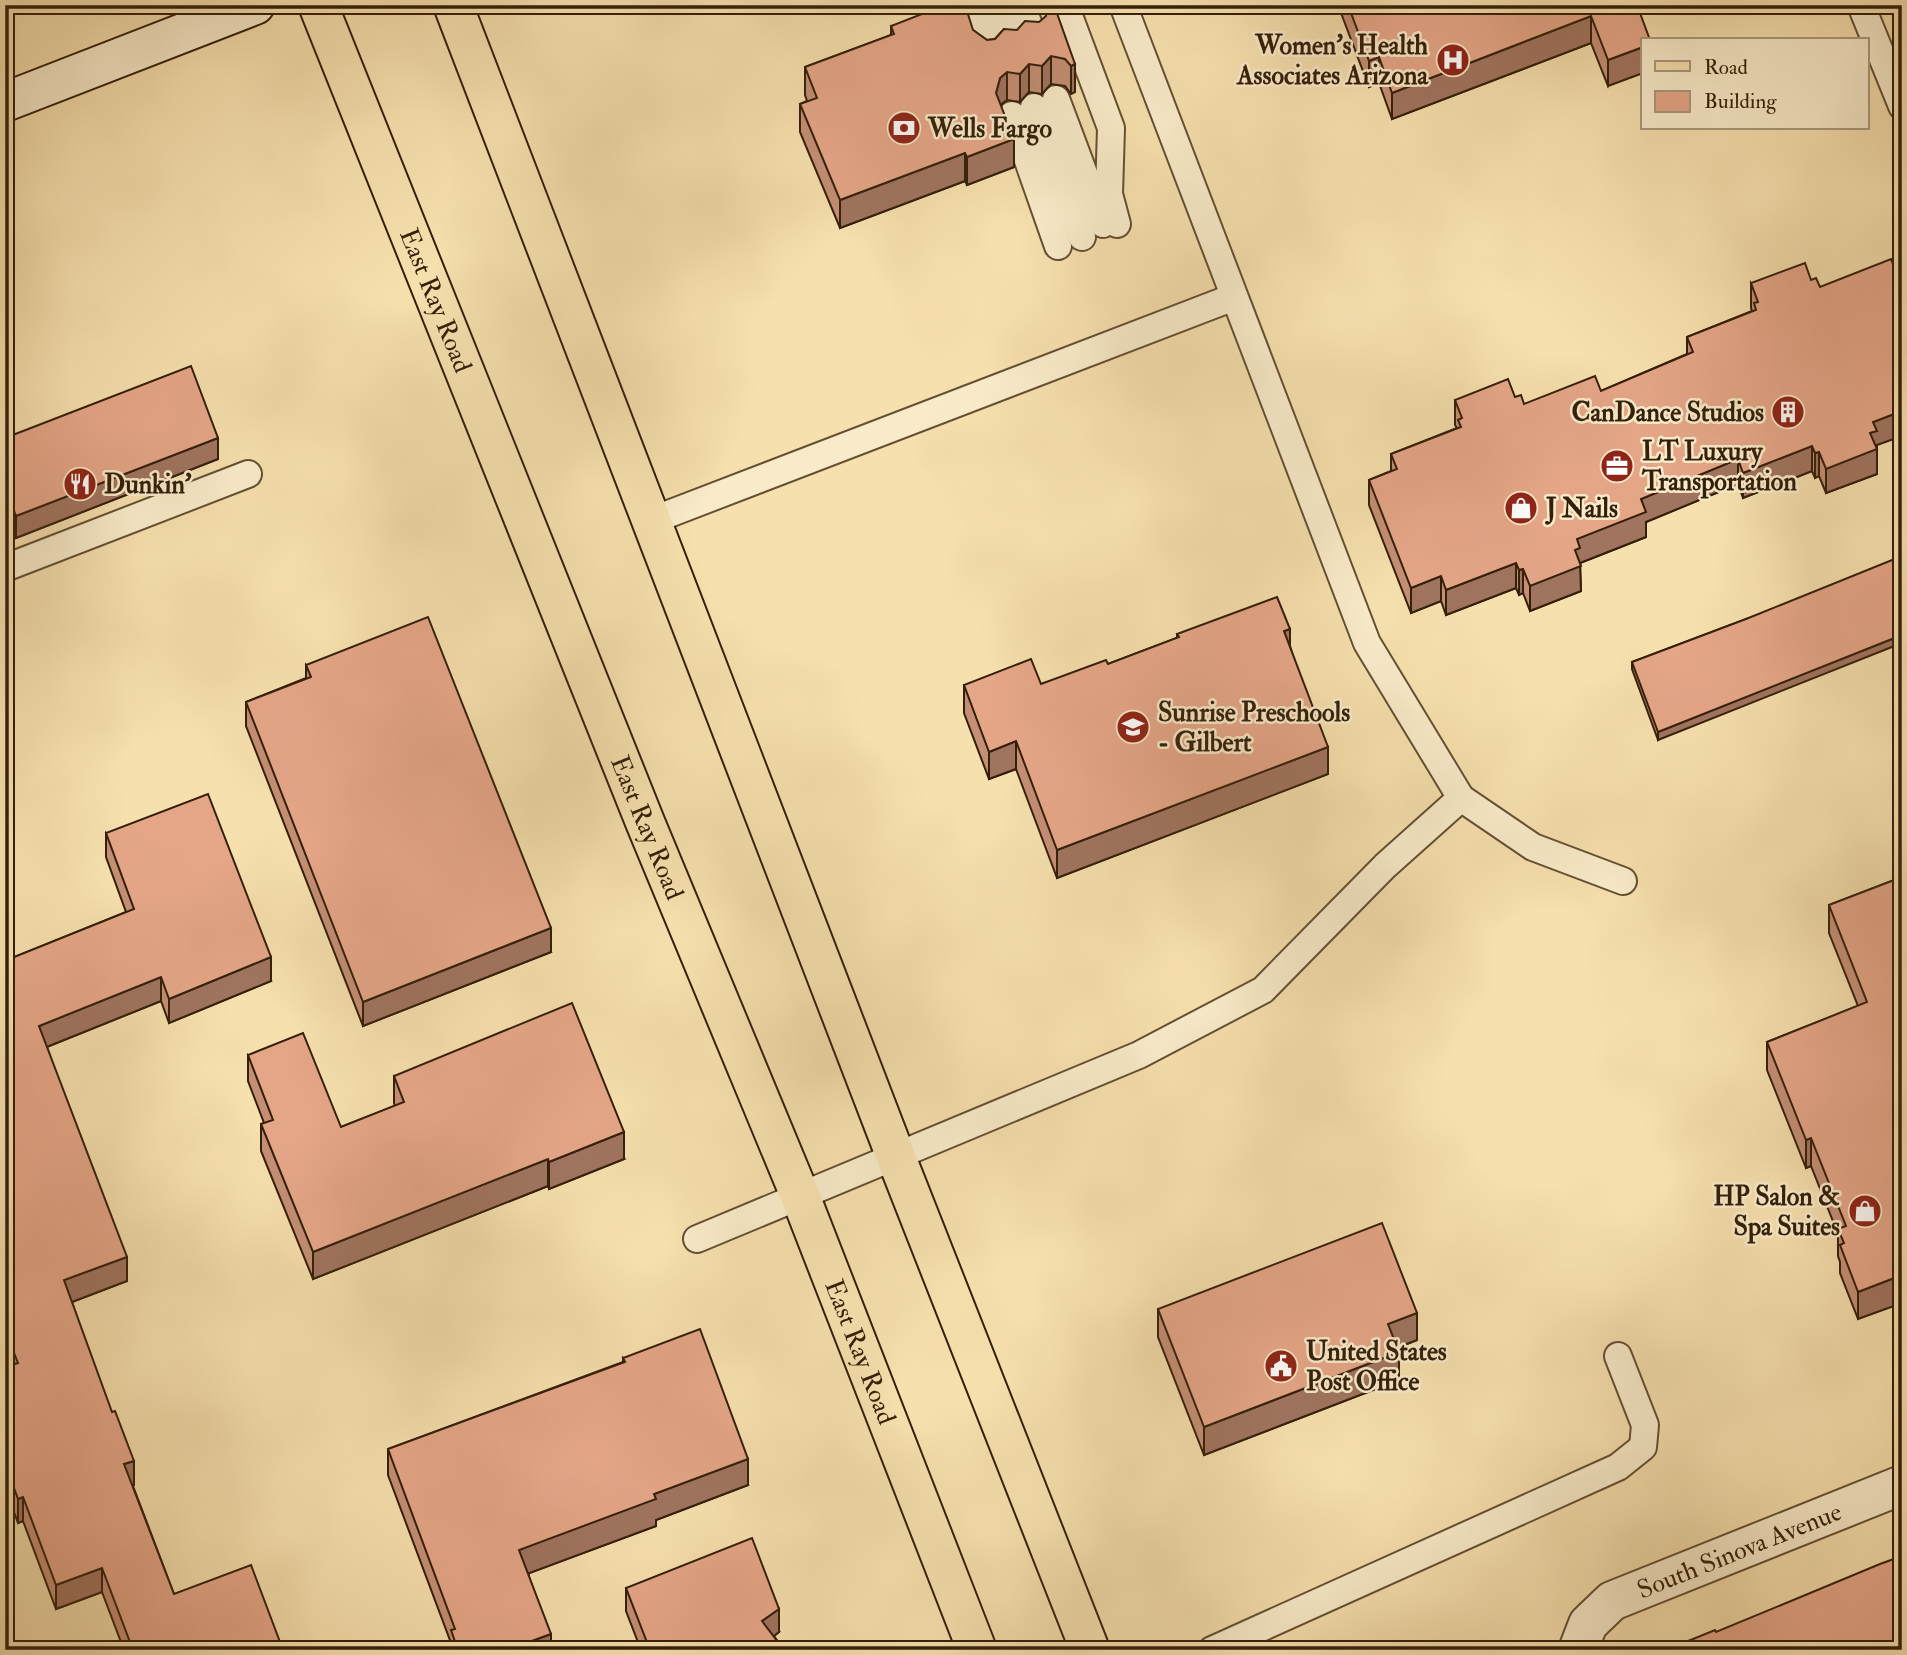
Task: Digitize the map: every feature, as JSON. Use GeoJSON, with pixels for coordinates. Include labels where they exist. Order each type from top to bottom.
{"type":"FeatureCollection","features":[{"type":"Feature","properties":{"kind":"main road","name":"East Ray Road"},"geometry":{"type":"LineString","coordinates":[[318,5],[635,796],[801,1198],[977,1650]]}},
{"type":"Feature","properties":{"kind":"main road"},"geometry":{"type":"LineString","coordinates":[[453,5],[896,1157],[1090,1650]]}},
{"type":"Feature","properties":{"kind":"street"},"geometry":{"type":"LineString","coordinates":[[5,102],[255,5]]}},
{"type":"Feature","properties":{"kind":"street","name":"South Sinova Avenue"},"geometry":{"type":"LineString","coordinates":[[1581,1640],[1597,1613],[1624,1595],[1902,1485]]}},
{"type":"Feature","properties":{"kind":"lane"},"geometry":{"type":"LineString","coordinates":[[971,5],[1011,43]]}},
{"type":"Feature","properties":{"kind":"lane"},"geometry":{"type":"LineString","coordinates":[[997,5],[1011,43]]}},
{"type":"Feature","properties":{"kind":"lane"},"geometry":{"type":"LineString","coordinates":[[1011,43],[1021,5]]}},
{"type":"Feature","properties":{"kind":"lane"},"geometry":{"type":"LineString","coordinates":[[1065,5],[1111,128],[1109,194],[1091,234]]}},
{"type":"Feature","properties":{"kind":"lane"},"geometry":{"type":"LineString","coordinates":[[1123,5],[1367,643],[1461,799],[1533,847],[1623,881]]}},
{"type":"Feature","properties":{"kind":"lane"},"geometry":{"type":"LineString","coordinates":[[1861,5],[1902,106]]}},
{"type":"Feature","properties":{"kind":"lane"},"geometry":{"type":"LineString","coordinates":[[1091,234],[1034,107],[1091,234]]}},
{"type":"Feature","properties":{"kind":"lane"},"geometry":{"type":"LineString","coordinates":[[653,520],[1234,297]]}},
{"type":"Feature","properties":{"kind":"lane"},"geometry":{"type":"LineString","coordinates":[[5,568],[248,474]]}},
{"type":"Feature","properties":{"kind":"lane"},"geometry":{"type":"LineString","coordinates":[[697,1239],[801,1198],[1139,1055],[1263,990],[1385,866],[1461,799]]}},
{"type":"Feature","properties":{"kind":"lane"},"geometry":{"type":"LineString","coordinates":[[1212,1650],[1618,1467],[1643,1447],[1646,1425],[1618,1356]]}},
{"type":"Feature","properties":{"kind":"building","name":"Wells Fargo"},"geometry":{"type":"Polygon","coordinates":[[[951,5],[953,13],[966,8],[973,30],[987,40],[995,39],[1004,29],[1017,30],[1025,21],[1039,22],[1046,16],[1047,5],[1054,5],[1075,64],[1071,66],[1065,59],[1051,56],[1042,66],[1029,64],[1020,74],[1007,72],[1000,78],[996,93],[1014,139],[967,157],[965,153],[840,200],[800,104],[817,98],[805,67],[894,34],[891,26],[951,5]]]}},
{"type":"Feature","properties":{"kind":"building","name":"Women's Health Associates Arizona"},"geometry":{"type":"Polygon","coordinates":[[[1348,5],[1637,5],[1649,38],[1641,38],[1641,48],[1608,60],[1591,16],[1392,93],[1379,57],[1369,61],[1348,5]]]}},
{"type":"Feature","properties":{"kind":"building"},"geometry":{"type":"Polygon","coordinates":[[[1891,259],[1897,274],[1902,272],[1902,411],[1873,422],[1877,431],[1870,433],[1877,449],[1826,469],[1819,452],[1815,453],[1812,446],[1743,473],[1738,459],[1641,499],[1646,512],[1577,539],[1580,548],[1575,550],[1581,566],[1530,586],[1523,569],[1519,570],[1516,563],[1446,590],[1441,576],[1411,588],[1369,480],[1397,469],[1391,454],[1461,427],[1458,420],[1462,418],[1455,400],[1508,379],[1515,397],[1521,395],[1524,404],[1595,376],[1601,391],[1693,352],[1687,337],[1756,310],[1754,303],[1758,302],[1751,283],[1805,263],[1811,280],[1816,278],[1820,287],[1891,259]]]}},
{"type":"Feature","properties":{"kind":"building","name":"Dunkin'"},"geometry":{"type":"Polygon","coordinates":[[[191,366],[218,438],[16,516],[5,487],[5,438],[191,366]]]}},
{"type":"Feature","properties":{"kind":"building"},"geometry":{"type":"Polygon","coordinates":[[[1902,556],[1902,635],[1658,732],[1632,662],[1902,556]]]}},
{"type":"Feature","properties":{"kind":"building"},"geometry":{"type":"Polygon","coordinates":[[[1277,597],[1290,629],[1284,631],[1328,747],[1057,850],[1016,741],[989,752],[964,685],[1031,659],[1041,684],[1106,660],[1108,664],[1179,637],[1177,634],[1277,597]]]}},
{"type":"Feature","properties":{"kind":"building"},"geometry":{"type":"Polygon","coordinates":[[[428,617],[551,928],[363,1002],[246,702],[311,677],[306,665],[428,617]]]}},
{"type":"Feature","properties":{"kind":"building"},"geometry":{"type":"Polygon","coordinates":[[[208,794],[271,957],[169,999],[161,977],[39,1026],[127,1257],[64,1280],[112,1412],[115,1411],[134,1461],[124,1464],[174,1594],[251,1565],[283,1650],[133,1650],[102,1568],[56,1585],[23,1497],[18,1499],[5,1463],[5,1367],[18,1363],[5,1330],[5,943],[7,942],[12,958],[134,909],[106,833],[208,794]]]}},
{"type":"Feature","properties":{"kind":"building","name":"HP Salon & Spa Suites"},"geometry":{"type":"Polygon","coordinates":[[[1902,877],[1902,1275],[1858,1292],[1840,1245],[1844,1243],[1838,1229],[1846,1226],[1811,1138],[1806,1140],[1767,1042],[1867,1002],[1829,905],[1902,877]]]}},
{"type":"Feature","properties":{"kind":"building"},"geometry":{"type":"Polygon","coordinates":[[[572,1003],[624,1132],[549,1162],[548,1159],[313,1252],[261,1124],[273,1120],[248,1055],[303,1033],[341,1127],[404,1102],[394,1076],[572,1003]]]}},
{"type":"Feature","properties":{"kind":"building","name":"United States Post Office"},"geometry":{"type":"Polygon","coordinates":[[[1382,1223],[1417,1313],[1388,1324],[1399,1352],[1204,1427],[1158,1309],[1382,1223]]]}},
{"type":"Feature","properties":{"kind":"building"},"geometry":{"type":"Polygon","coordinates":[[[700,1329],[748,1459],[654,1494],[656,1499],[519,1550],[551,1634],[507,1650],[458,1650],[451,1630],[455,1629],[388,1449],[625,1362],[623,1358],[700,1329]]]}},
{"type":"Feature","properties":{"kind":"building"},"geometry":{"type":"Polygon","coordinates":[[[752,1538],[779,1609],[762,1621],[784,1650],[650,1650],[626,1588],[752,1538]]]}},
{"type":"Feature","properties":{"kind":"building"},"geometry":{"type":"Polygon","coordinates":[[[1902,1556],[1902,1650],[1666,1650],[1715,1630],[1716,1632],[1902,1556]]]}},
{"type":"Feature","properties":{"kind":"place","name":"Women's Health Associates Arizona"},"geometry":{"type":"Point","coordinates":[1453,60]}},
{"type":"Feature","properties":{"kind":"place","name":"Wells Fargo"},"geometry":{"type":"Point","coordinates":[904,128]}},
{"type":"Feature","properties":{"kind":"place","name":"CanDance Studios"},"geometry":{"type":"Point","coordinates":[1788,412]}},
{"type":"Feature","properties":{"kind":"place","name":"LT Luxury Transportation"},"geometry":{"type":"Point","coordinates":[1617,466]}},
{"type":"Feature","properties":{"kind":"place","name":"Dunkin'"},"geometry":{"type":"Point","coordinates":[80,484]}},
{"type":"Feature","properties":{"kind":"place","name":"J Nails"},"geometry":{"type":"Point","coordinates":[1521,508]}},
{"type":"Feature","properties":{"kind":"place","name":"Sunrise Preschools - Gilbert"},"geometry":{"type":"Point","coordinates":[1133,727]}},
{"type":"Feature","properties":{"kind":"place","name":"HP Salon & Spa Suites"},"geometry":{"type":"Point","coordinates":[1865,1211]}},
{"type":"Feature","properties":{"kind":"place","name":"United States Post Office"},"geometry":{"type":"Point","coordinates":[1281,1366]}}]}
